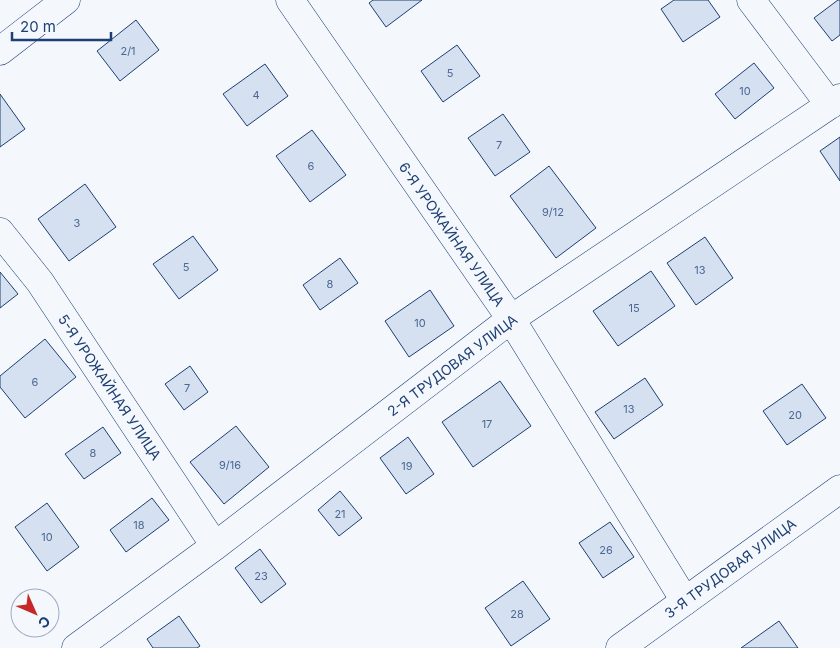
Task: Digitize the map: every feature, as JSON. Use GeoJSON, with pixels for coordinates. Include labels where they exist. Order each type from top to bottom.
{"type":"FeatureCollection","features":[{"type":"Feature","properties":{"kind":"street"},"geometry":{"type":"LineString","coordinates":[[0,52],[66,0]]}},
{"type":"Feature","properties":{"kind":"street","name":"6-Я УРОЖАЙНАЯ УЛИЦА"},"geometry":{"type":"LineString","coordinates":[[290,0],[511,319],[685,601]]}},
{"type":"Feature","properties":{"kind":"street"},"geometry":{"type":"LineString","coordinates":[[751,0],[835,101]]}},
{"type":"Feature","properties":{"kind":"street","name":"2-Я ТРУДОВАЯ УЛИЦА"},"geometry":{"type":"LineString","coordinates":[[76,648],[215,546],[511,319],[835,101]]}},
{"type":"Feature","properties":{"kind":"street","name":"5-Я УРОЖАЙНАЯ УЛИЦА"},"geometry":{"type":"LineString","coordinates":[[0,232],[40,282],[215,546]]}},
{"type":"Feature","properties":{"kind":"street","name":"3-Я ТРУДОВАЯ УЛИЦА"},"geometry":{"type":"LineString","coordinates":[[620,648],[840,489]]}},
{"type":"Feature","properties":{"kind":"building"},"geometry":{"type":"Polygon","coordinates":[[[373,0],[422,0],[386,27],[369,3],[373,0]]]}},
{"type":"Feature","properties":{"kind":"building"},"geometry":{"type":"Polygon","coordinates":[[[674,0],[708,0],[720,17],[683,42],[661,9],[674,0]]]}},
{"type":"Feature","properties":{"kind":"building"},"geometry":{"type":"Polygon","coordinates":[[[840,0],[840,35],[832,41],[814,18],[840,0]]]}},
{"type":"Feature","properties":{"kind":"building"},"geometry":{"type":"Polygon","coordinates":[[[136,20],[159,50],[120,81],[97,51],[136,20]]]}},
{"type":"Feature","properties":{"kind":"building"},"geometry":{"type":"Polygon","coordinates":[[[457,45],[480,76],[443,102],[421,71],[457,45]]]}},
{"type":"Feature","properties":{"kind":"building"},"geometry":{"type":"Polygon","coordinates":[[[754,63],[774,88],[735,119],[715,94],[754,63]]]}},
{"type":"Feature","properties":{"kind":"building"},"geometry":{"type":"Polygon","coordinates":[[[265,64],[288,96],[247,126],[223,94],[265,64]]]}},
{"type":"Feature","properties":{"kind":"building"},"geometry":{"type":"Polygon","coordinates":[[[0,94],[25,129],[0,147],[0,94]]]}},
{"type":"Feature","properties":{"kind":"building"},"geometry":{"type":"Polygon","coordinates":[[[503,114],[530,152],[495,176],[468,138],[503,114]]]}},
{"type":"Feature","properties":{"kind":"building"},"geometry":{"type":"Polygon","coordinates":[[[312,130],[346,175],[310,202],[276,156],[312,130]]]}},
{"type":"Feature","properties":{"kind":"building"},"geometry":{"type":"Polygon","coordinates":[[[840,137],[840,181],[820,151],[840,137]]]}},
{"type":"Feature","properties":{"kind":"building"},"geometry":{"type":"Polygon","coordinates":[[[549,166],[596,228],[556,258],[510,196],[549,166]]]}},
{"type":"Feature","properties":{"kind":"building"},"geometry":{"type":"Polygon","coordinates":[[[85,184],[116,227],[69,261],[38,219],[85,184]]]}},
{"type":"Feature","properties":{"kind":"building"},"geometry":{"type":"Polygon","coordinates":[[[193,236],[218,270],[179,299],[153,264],[193,236]]]}},
{"type":"Feature","properties":{"kind":"building"},"geometry":{"type":"Polygon","coordinates":[[[705,237],[733,278],[696,305],[667,263],[705,237]]]}},
{"type":"Feature","properties":{"kind":"building"},"geometry":{"type":"Polygon","coordinates":[[[340,258],[358,283],[320,310],[303,285],[340,258]]]}},
{"type":"Feature","properties":{"kind":"building"},"geometry":{"type":"Polygon","coordinates":[[[651,271],[675,306],[618,346],[593,311],[651,271]]]}},
{"type":"Feature","properties":{"kind":"building"},"geometry":{"type":"Polygon","coordinates":[[[0,272],[18,294],[0,308],[0,272]]]}},
{"type":"Feature","properties":{"kind":"building"},"geometry":{"type":"Polygon","coordinates":[[[430,290],[454,326],[409,357],[385,321],[430,290]]]}},
{"type":"Feature","properties":{"kind":"building"},"geometry":{"type":"Polygon","coordinates":[[[45,339],[76,377],[25,418],[0,387],[0,376],[45,339]]]}},
{"type":"Feature","properties":{"kind":"building"},"geometry":{"type":"Polygon","coordinates":[[[190,366],[208,392],[184,410],[165,384],[190,366]]]}},
{"type":"Feature","properties":{"kind":"building"},"geometry":{"type":"Polygon","coordinates":[[[645,378],[663,405],[614,439],[595,412],[645,378]]]}},
{"type":"Feature","properties":{"kind":"building"},"geometry":{"type":"Polygon","coordinates":[[[500,381],[531,426],[473,467],[442,422],[500,381]]]}},
{"type":"Feature","properties":{"kind":"building"},"geometry":{"type":"Polygon","coordinates":[[[802,384],[826,418],[787,445],[763,411],[802,384]]]}},
{"type":"Feature","properties":{"kind":"building"},"geometry":{"type":"Polygon","coordinates":[[[236,426],[269,467],[224,504],[190,462],[236,426]]]}},
{"type":"Feature","properties":{"kind":"building"},"geometry":{"type":"Polygon","coordinates":[[[103,427],[121,453],[84,479],[65,454],[103,427]]]}},
{"type":"Feature","properties":{"kind":"building"},"geometry":{"type":"Polygon","coordinates":[[[408,437],[434,474],[406,494],[380,458],[408,437]]]}},
{"type":"Feature","properties":{"kind":"building"},"geometry":{"type":"Polygon","coordinates":[[[340,491],[362,518],[339,536],[318,510],[340,491]]]}},
{"type":"Feature","properties":{"kind":"building"},"geometry":{"type":"Polygon","coordinates":[[[152,498],[169,520],[126,552],[110,530],[152,498]]]}},
{"type":"Feature","properties":{"kind":"building"},"geometry":{"type":"Polygon","coordinates":[[[47,503],[79,547],[47,571],[15,527],[47,503]]]}},
{"type":"Feature","properties":{"kind":"building"},"geometry":{"type":"Polygon","coordinates":[[[610,522],[634,557],[603,578],[579,543],[610,522]]]}},
{"type":"Feature","properties":{"kind":"building"},"geometry":{"type":"Polygon","coordinates":[[[260,549],[286,584],[261,603],[235,568],[260,549]]]}},
{"type":"Feature","properties":{"kind":"building"},"geometry":{"type":"Polygon","coordinates":[[[523,581],[550,619],[511,646],[485,608],[523,581]]]}},
{"type":"Feature","properties":{"kind":"building"},"geometry":{"type":"Polygon","coordinates":[[[179,616],[200,646],[197,648],[153,648],[147,639],[179,616]]]}},
{"type":"Feature","properties":{"kind":"building"},"geometry":{"type":"Polygon","coordinates":[[[779,621],[798,648],[741,648],[779,621]]]}}]}
